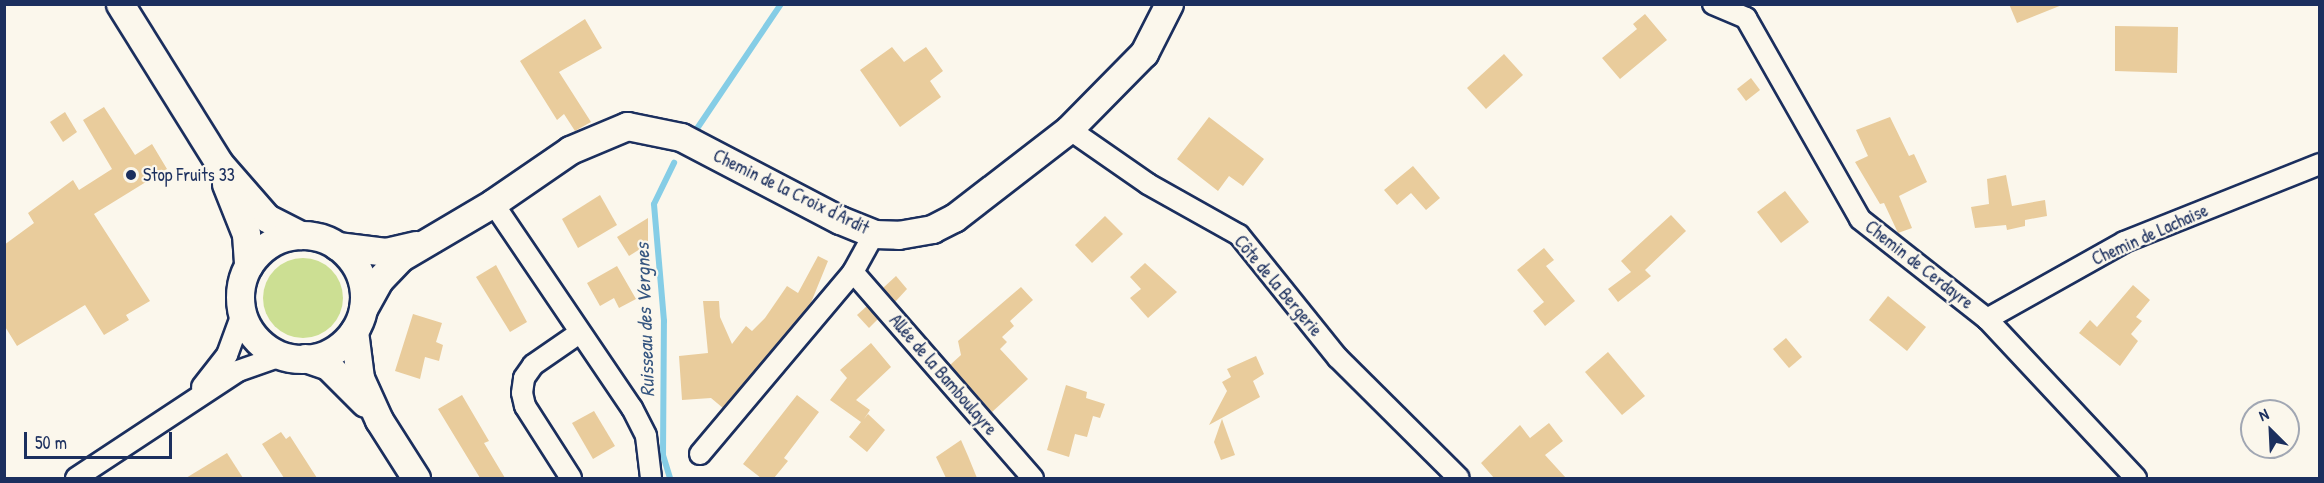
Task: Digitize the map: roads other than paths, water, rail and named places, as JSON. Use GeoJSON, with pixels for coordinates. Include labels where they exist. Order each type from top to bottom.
{"type":"FeatureCollection","features":[{"type":"Feature","properties":{"kind":"street"},"geometry":{"type":"LineString","coordinates":[[120,4],[219,163],[267,218],[301,235]]}},
{"type":"Feature","properties":{"kind":"street","name":"Chemin de la Croix d'Ardit"},"geometry":{"type":"LineString","coordinates":[[358,320],[379,280],[400,258],[494,203],[570,150],[627,126],[681,137],[840,220],[874,234],[898,235],[932,229],[954,218],[1069,129],[1144,53],[1169,4]]}},
{"type":"Feature","properties":{"kind":"street","name":"Chemin de Cerdayre"},"geometry":{"type":"LineString","coordinates":[[1713,4],[1746,18],[1860,219],[1987,319],[2136,478]]}},
{"type":"Feature","properties":{"kind":"street","name":"Côte de la Bergerie"},"geometry":{"type":"LineString","coordinates":[[1069,129],[1148,184],[1239,235],[1338,358],[1459,478]]}},
{"type":"Feature","properties":{"kind":"street"},"geometry":{"type":"LineString","coordinates":[[219,163],[246,234],[248,266],[239,291],[242,314],[247,329],[264,347],[328,366],[344,379],[379,420],[416,478]]}},
{"type":"Feature","properties":{"kind":"street","name":"Chemin de Lachaise"},"geometry":{"type":"LineString","coordinates":[[1987,319],[2124,242],[2319,164]]}},
{"type":"Feature","properties":{"kind":"street"},"geometry":{"type":"LineString","coordinates":[[494,203],[578,334],[632,408],[646,436],[651,478]]}},
{"type":"Feature","properties":{"kind":"street"},"geometry":{"type":"LineString","coordinates":[[700,454],[853,272],[874,234]]}},
{"type":"Feature","properties":{"kind":"street"},"geometry":{"type":"LineString","coordinates":[[248,266],[271,242],[301,235],[314,235],[338,246],[357,266],[364,293],[358,320],[360,378],[379,420]]}},
{"type":"Feature","properties":{"kind":"street","name":"Chemin de la Croix d'Ardit"},"geometry":{"type":"LineString","coordinates":[[338,246],[386,252],[426,242]]}},
{"type":"Feature","properties":{"kind":"street","name":"Allée de la Bamboulayre"},"geometry":{"type":"LineString","coordinates":[[853,272],[1033,478]]}},
{"type":"Feature","properties":{"kind":"street"},"geometry":{"type":"LineString","coordinates":[[177,409],[211,378],[227,355],[242,314]]}},
{"type":"Feature","properties":{"kind":"street"},"geometry":{"type":"LineString","coordinates":[[76,478],[177,409],[238,371],[293,357],[334,350],[358,320]]}},
{"type":"Feature","properties":{"kind":"street"},"geometry":{"type":"LineString","coordinates":[[571,478],[525,406],[522,393],[524,378],[533,365],[578,334]]}},
{"type":"Feature","properties":{"kind":"waterway","name":"Ruisseau des Vergnes"},"geometry":{"type":"LineString","coordinates":[[692,136],[781,4]]}},
{"type":"Feature","properties":{"kind":"waterway","name":"Ruisseau des Vergnes"},"geometry":{"type":"LineString","coordinates":[[670,478],[663,455],[664,321],[654,204],[674,163]]}},
{"type":"Feature","properties":{"kind":"place","name":"Stop Fruits 33"},"geometry":{"type":"Point","coordinates":[131,175]}}]}
